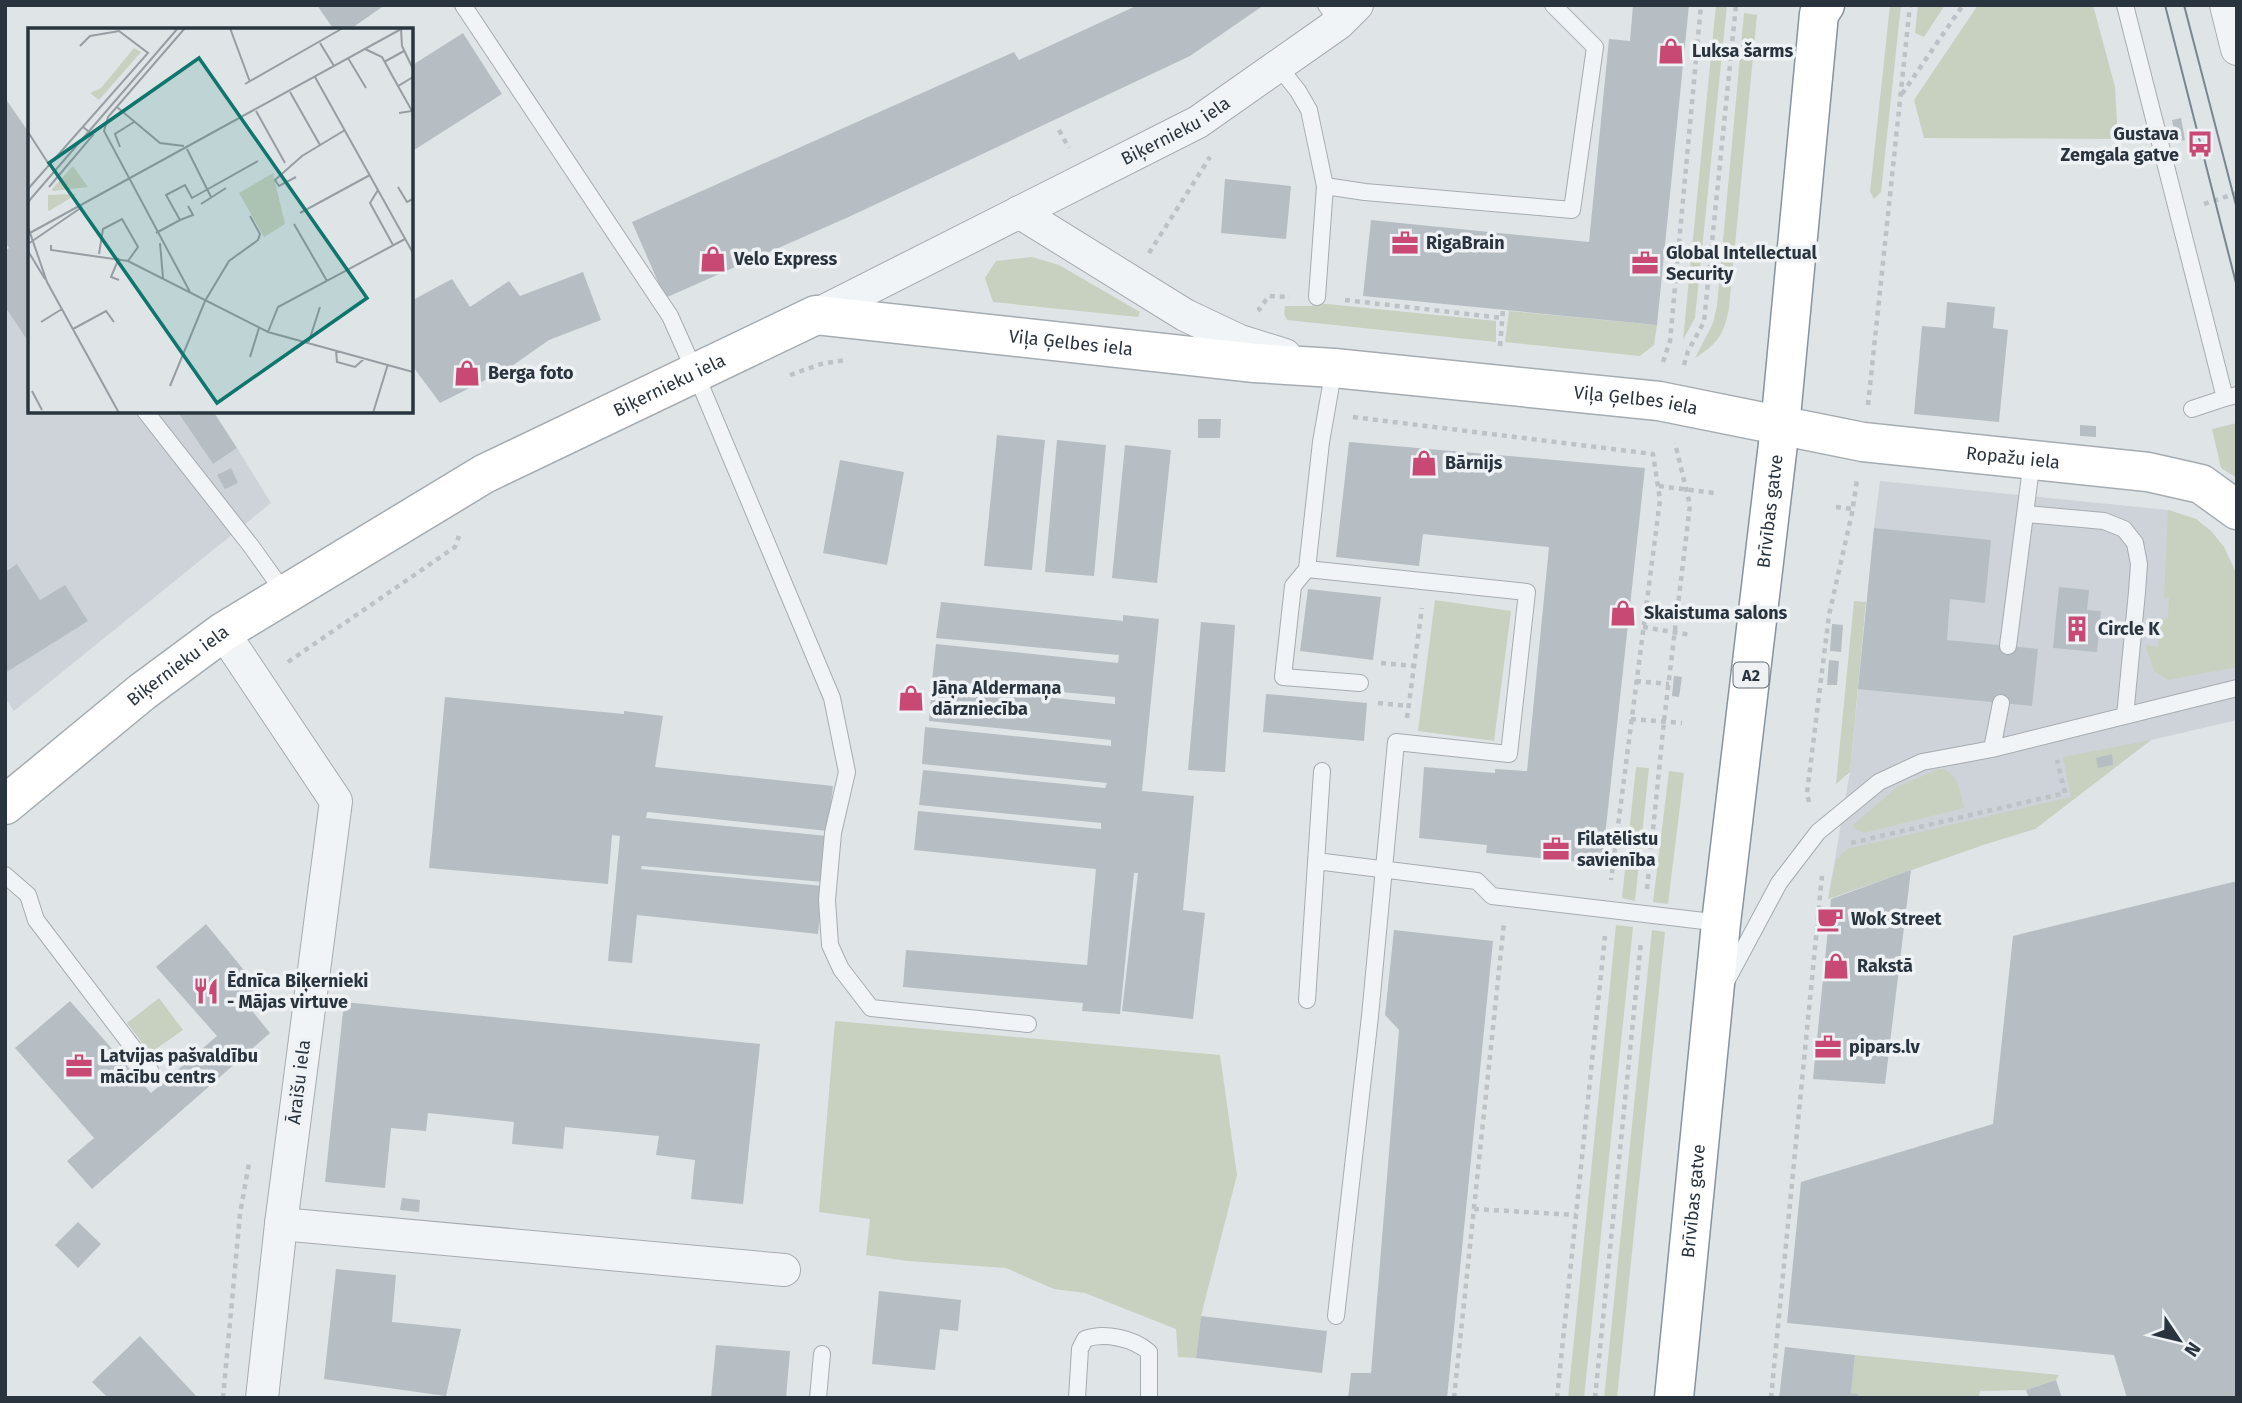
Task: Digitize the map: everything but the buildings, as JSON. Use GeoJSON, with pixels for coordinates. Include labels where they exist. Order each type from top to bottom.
{"type":"FeatureCollection","features":[{"type":"Feature","properties":{"kind":"main road","name":"Brīvības gatve"},"geometry":{"type":"LineString","coordinates":[[1674,1398],[1721,923],[1780,427],[1819,8]]}},
{"type":"Feature","properties":{"kind":"main road","name":"Biķernieku iela"},"geometry":{"type":"LineString","coordinates":[[5,805],[142,692],[223,632],[484,474],[816,315]]}},
{"type":"Feature","properties":{"kind":"main road","name":"Viļa Ģelbes iela"},"geometry":{"type":"LineString","coordinates":[[816,315],[1255,363],[1329,367],[1659,401],[1780,427]]}},
{"type":"Feature","properties":{"kind":"main road","name":"Ropažu iela"},"geometry":{"type":"LineString","coordinates":[[1780,427],[1863,442],[2148,472],[2201,484],[2237,510]]}},
{"type":"Feature","properties":{"kind":"street"},"geometry":{"type":"LineString","coordinates":[[2226,5],[2237,49]]}},
{"type":"Feature","properties":{"kind":"street","name":"Biķernieku iela"},"geometry":{"type":"LineString","coordinates":[[816,315],[1198,122],[1279,66],[1341,11]]}},
{"type":"Feature","properties":{"kind":"street","name":"Viļa Ģelbes iela"},"geometry":{"type":"LineString","coordinates":[[1019,212],[1185,315],[1240,341],[1329,367]]}},
{"type":"Feature","properties":{"kind":"street","name":"Āraišu iela"},"geometry":{"type":"LineString","coordinates":[[223,632],[336,801],[281,1224],[262,1398]]}},
{"type":"Feature","properties":{"kind":"street"},"geometry":{"type":"LineString","coordinates":[[281,1224],[784,1270]]}},
{"type":"Feature","properties":{"kind":"lane"},"geometry":{"type":"LineString","coordinates":[[463,5],[670,316],[832,698],[847,772],[832,833],[827,900],[830,945],[841,969],[871,1009],[1028,1024]]}},
{"type":"Feature","properties":{"kind":"lane"},"geometry":{"type":"LineString","coordinates":[[1325,186],[1365,192],[1572,210],[1595,47],[1553,5]]}},
{"type":"Feature","properties":{"kind":"lane"},"geometry":{"type":"LineString","coordinates":[[2125,5],[2231,396],[2192,409]]}},
{"type":"Feature","properties":{"kind":"lane"},"geometry":{"type":"LineString","coordinates":[[1279,66],[1298,90],[1309,110],[1325,186],[1317,298]]}},
{"type":"Feature","properties":{"kind":"lane"},"geometry":{"type":"LineString","coordinates":[[1329,367],[1307,569],[1293,586],[1283,677],[1360,683]]}},
{"type":"Feature","properties":{"kind":"lane"},"geometry":{"type":"LineString","coordinates":[[147,413],[286,594]]}},
{"type":"Feature","properties":{"kind":"lane"},"geometry":{"type":"LineString","coordinates":[[2008,646],[2032,460]]}},
{"type":"Feature","properties":{"kind":"lane"},"geometry":{"type":"LineString","coordinates":[[2026,513],[2104,521],[2124,530],[2135,543],[2139,564],[2125,716]]}},
{"type":"Feature","properties":{"kind":"lane"},"geometry":{"type":"LineString","coordinates":[[1307,569],[1527,592],[1508,754],[1396,742],[1336,1316]]}},
{"type":"Feature","properties":{"kind":"lane","name":"Brīvības gatve"},"geometry":{"type":"LineString","coordinates":[[1713,1006],[1779,883],[1818,832],[1879,782],[1922,762],[1992,749],[2237,688]]}},
{"type":"Feature","properties":{"kind":"lane"},"geometry":{"type":"LineString","coordinates":[[1992,749],[2001,703]]}},
{"type":"Feature","properties":{"kind":"lane"},"geometry":{"type":"LineString","coordinates":[[1307,1000],[1322,771]]}},
{"type":"Feature","properties":{"kind":"lane"},"geometry":{"type":"LineString","coordinates":[[1316,861],[1477,881],[1492,896],[1721,923]]}},
{"type":"Feature","properties":{"kind":"lane"},"geometry":{"type":"LineString","coordinates":[[5,875],[27,895],[36,919],[150,1070]]}},
{"type":"Feature","properties":{"kind":"lane"},"geometry":{"type":"LineString","coordinates":[[1077,1398],[1080,1349],[1085,1339],[1094,1336],[1139,1343],[1149,1352],[1149,1398]]}},
{"type":"Feature","properties":{"kind":"lane"},"geometry":{"type":"LineString","coordinates":[[818,1398],[822,1354]]}},
{"type":"Feature","properties":{"kind":"path"},"geometry":{"type":"LineString","coordinates":[[1657,359],[1664,357],[1670,341],[1701,5]]}},
{"type":"Feature","properties":{"kind":"path"},"geometry":{"type":"LineString","coordinates":[[1685,359],[1704,322],[1736,5]]}},
{"type":"Feature","properties":{"kind":"path"},"geometry":{"type":"LineString","coordinates":[[1867,414],[1910,5]]}},
{"type":"Feature","properties":{"kind":"path"},"geometry":{"type":"LineString","coordinates":[[1900,96],[1963,5]]}},
{"type":"Feature","properties":{"kind":"path"},"geometry":{"type":"LineString","coordinates":[[1147,256],[1217,147]]}},
{"type":"Feature","properties":{"kind":"path"},"geometry":{"type":"LineString","coordinates":[[1268,317],[1259,309],[1269,296],[1317,298],[1503,318]]}},
{"type":"Feature","properties":{"kind":"path"},"geometry":{"type":"LineString","coordinates":[[1500,347],[1503,310]]}},
{"type":"Feature","properties":{"kind":"path"},"geometry":{"type":"LineString","coordinates":[[785,376],[821,364],[848,360]]}},
{"type":"Feature","properties":{"kind":"path"},"geometry":{"type":"LineString","coordinates":[[1326,413],[1653,454],[1660,500],[1611,880]]}},
{"type":"Feature","properties":{"kind":"path"},"geometry":{"type":"LineString","coordinates":[[1772,1398],[1824,859],[1807,793],[1829,615],[1853,509],[1858,472]]}},
{"type":"Feature","properties":{"kind":"path"},"geometry":{"type":"LineString","coordinates":[[1659,486],[1714,493]]}},
{"type":"Feature","properties":{"kind":"path"},"geometry":{"type":"LineString","coordinates":[[1836,507],[1853,509]]}},
{"type":"Feature","properties":{"kind":"path"},"geometry":{"type":"LineString","coordinates":[[257,683],[455,547],[463,525]]}},
{"type":"Feature","properties":{"kind":"path"},"geometry":{"type":"LineString","coordinates":[[1396,742],[1405,729],[1426,580]]}},
{"type":"Feature","properties":{"kind":"path"},"geometry":{"type":"LineString","coordinates":[[1643,627],[1691,635]]}},
{"type":"Feature","properties":{"kind":"path"},"geometry":{"type":"LineString","coordinates":[[1381,663],[1414,666]]}},
{"type":"Feature","properties":{"kind":"path"},"geometry":{"type":"LineString","coordinates":[[1636,681],[1669,684]]}},
{"type":"Feature","properties":{"kind":"path"},"geometry":{"type":"LineString","coordinates":[[1377,702],[1409,706]]}},
{"type":"Feature","properties":{"kind":"path"},"geometry":{"type":"LineString","coordinates":[[1631,719],[1682,723]]}},
{"type":"Feature","properties":{"kind":"path"},"geometry":{"type":"LineString","coordinates":[[1824,859],[1843,845],[2065,793],[2057,762],[2062,753]]}},
{"type":"Feature","properties":{"kind":"path"},"geometry":{"type":"LineString","coordinates":[[1454,1398],[1504,919],[1509,898]]}},
{"type":"Feature","properties":{"kind":"path"},"geometry":{"type":"LineString","coordinates":[[1557,1398],[1606,926]]}},
{"type":"Feature","properties":{"kind":"path"},"geometry":{"type":"LineString","coordinates":[[223,1398],[240,1214],[250,1160]]}},
{"type":"Feature","properties":{"kind":"path"},"geometry":{"type":"LineString","coordinates":[[1474,1209],[1576,1215]]}},
{"type":"Feature","properties":{"kind":"shaded area"},"geometry":{"type":"Polygon","coordinates":[[[5,307],[28,340],[28,413],[178,413],[213,464],[237,448],[271,503],[14,711],[5,698],[5,673],[40,600],[17,564],[5,572],[5,307]]]}},
{"type":"Feature","properties":{"kind":"shaded area"},"geometry":{"type":"Polygon","coordinates":[[[1880,481],[2168,510],[2196,519],[2211,531],[2224,547],[2237,575],[2237,720],[2151,740],[2035,829],[1828,899],[1850,772],[1880,481]]]}},
{"type":"Feature","properties":{"kind":"green space"},"geometry":{"type":"Polygon","coordinates":[[[1716,5],[1727,5],[1695,318],[1683,340],[1716,5]]]}},
{"type":"Feature","properties":{"kind":"green space"},"geometry":{"type":"Polygon","coordinates":[[[1890,5],[1901,5],[1881,192],[1874,199],[1870,192],[1890,5]]]}},
{"type":"Feature","properties":{"kind":"green space"},"geometry":{"type":"Polygon","coordinates":[[[1918,5],[1945,5],[1924,37],[1915,33],[1918,5]]]}},
{"type":"Feature","properties":{"kind":"green space"},"geometry":{"type":"Polygon","coordinates":[[[1978,5],[2093,5],[2115,87],[2118,139],[1924,138],[1914,100],[1978,5]]]}},
{"type":"Feature","properties":{"kind":"green space"},"geometry":{"type":"Polygon","coordinates":[[[1744,13],[1757,15],[1729,308],[1719,338],[1695,358],[1713,323],[1717,306],[1744,13]]]}},
{"type":"Feature","properties":{"kind":"green space"},"geometry":{"type":"Polygon","coordinates":[[[1032,257],[1059,265],[1140,312],[1138,317],[993,302],[985,278],[996,261],[1032,257]]]}},
{"type":"Feature","properties":{"kind":"green space"},"geometry":{"type":"Polygon","coordinates":[[[1317,303],[1496,321],[1496,342],[1287,320],[1284,314],[1285,306],[1312,306],[1317,303]]]}},
{"type":"Feature","properties":{"kind":"green space"},"geometry":{"type":"Polygon","coordinates":[[[1509,311],[1657,325],[1654,345],[1640,356],[1505,342],[1509,311]]]}},
{"type":"Feature","properties":{"kind":"green space"},"geometry":{"type":"Polygon","coordinates":[[[2237,423],[2237,478],[2221,468],[2212,429],[2237,423]]]}},
{"type":"Feature","properties":{"kind":"green space"},"geometry":{"type":"Polygon","coordinates":[[[2168,510],[2196,519],[2211,531],[2224,547],[2237,575],[2237,667],[2168,680],[2154,671],[2145,645],[2158,647],[2161,618],[2168,618],[2169,598],[2164,597],[2168,510]]]}},
{"type":"Feature","properties":{"kind":"green space"},"geometry":{"type":"Polygon","coordinates":[[[1435,600],[1511,611],[1494,741],[1418,731],[1435,600]]]}},
{"type":"Feature","properties":{"kind":"green space"},"geometry":{"type":"Polygon","coordinates":[[[1854,601],[1866,602],[1850,772],[1836,784],[1854,601]]]}},
{"type":"Feature","properties":{"kind":"green space"},"geometry":{"type":"Polygon","coordinates":[[[2151,740],[2035,829],[1828,899],[1836,860],[1847,849],[2071,797],[2063,757],[2151,740]]]}},
{"type":"Feature","properties":{"kind":"green space"},"geometry":{"type":"Polygon","coordinates":[[[1636,767],[1649,768],[1635,901],[1622,898],[1636,767]]]}},
{"type":"Feature","properties":{"kind":"green space"},"geometry":{"type":"Polygon","coordinates":[[[1939,769],[1946,770],[1955,778],[1964,808],[1864,833],[1854,828],[1853,825],[1897,787],[1939,769]]]}},
{"type":"Feature","properties":{"kind":"green space"},"geometry":{"type":"Polygon","coordinates":[[[1669,771],[1684,773],[1668,904],[1653,902],[1669,771]]]}},
{"type":"Feature","properties":{"kind":"green space"},"geometry":{"type":"Polygon","coordinates":[[[1616,925],[1633,927],[1584,1398],[1568,1398],[1616,925]]]}},
{"type":"Feature","properties":{"kind":"green space"},"geometry":{"type":"Polygon","coordinates":[[[1652,930],[1665,932],[1617,1398],[1604,1398],[1652,930]]]}},
{"type":"Feature","properties":{"kind":"green space"},"geometry":{"type":"Polygon","coordinates":[[[159,998],[183,1030],[150,1053],[127,1023],[159,998]]]}},
{"type":"Feature","properties":{"kind":"green space"},"geometry":{"type":"Polygon","coordinates":[[[835,1021],[1220,1055],[1237,1175],[1201,1316],[1196,1358],[1178,1357],[1176,1329],[1085,1293],[1054,1289],[1006,1268],[866,1255],[870,1219],[819,1212],[835,1021]]]}},
{"type":"Feature","properties":{"kind":"green space"},"geometry":{"type":"Polygon","coordinates":[[[1855,1355],[2059,1375],[2056,1380],[2026,1390],[1980,1391],[1979,1398],[1858,1398],[1858,1394],[1851,1393],[1855,1355]]]}},
{"type":"Feature","properties":{"kind":"tram line"},"geometry":{"type":"LineString","coordinates":[[2165,5],[2237,287]]}},
{"type":"Feature","properties":{"kind":"tram line"},"geometry":{"type":"LineString","coordinates":[[2184,5],[2237,209]]}},
{"type":"Feature","properties":{"kind":"place","name":"Luksa šarms"},"geometry":{"type":"Point","coordinates":[1671,51]}},
{"type":"Feature","properties":{"kind":"place","name":"Gustava Zemgala gatve"},"geometry":{"type":"Point","coordinates":[2200,144]}},
{"type":"Feature","properties":{"kind":"place","name":"RigaBrain"},"geometry":{"type":"Point","coordinates":[1405,243]}},
{"type":"Feature","properties":{"kind":"place","name":"Velo Express"},"geometry":{"type":"Point","coordinates":[713,259]}},
{"type":"Feature","properties":{"kind":"place","name":"Global Intellectual Security"},"geometry":{"type":"Point","coordinates":[1645,263]}},
{"type":"Feature","properties":{"kind":"place","name":"Berga foto"},"geometry":{"type":"Point","coordinates":[467,373]}},
{"type":"Feature","properties":{"kind":"place","name":"Bārnijs"},"geometry":{"type":"Point","coordinates":[1424,463]}},
{"type":"Feature","properties":{"kind":"place","name":"Skaistuma salons"},"geometry":{"type":"Point","coordinates":[1623,613]}},
{"type":"Feature","properties":{"kind":"place","name":"Circle K"},"geometry":{"type":"Point","coordinates":[2077,629]}},
{"type":"Feature","properties":{"kind":"place","name":"Jāņa Aldermaņa dārzniecība"},"geometry":{"type":"Point","coordinates":[911,698]}},
{"type":"Feature","properties":{"kind":"place","name":"Filatēlistu savienība"},"geometry":{"type":"Point","coordinates":[1556,849]}},
{"type":"Feature","properties":{"kind":"place","name":"Wok Street"},"geometry":{"type":"Point","coordinates":[1830,919]}},
{"type":"Feature","properties":{"kind":"place","name":"Rakstā"},"geometry":{"type":"Point","coordinates":[1836,966]}},
{"type":"Feature","properties":{"kind":"place","name":"Ēdnīca Biķernieki - Mājas virtuve"},"geometry":{"type":"Point","coordinates":[206,991]}},
{"type":"Feature","properties":{"kind":"place","name":"pipars.lv"},"geometry":{"type":"Point","coordinates":[1828,1047]}},
{"type":"Feature","properties":{"kind":"place","name":"Latvijas pašvaldību mācību centrs"},"geometry":{"type":"Point","coordinates":[79,1066]}}]}
